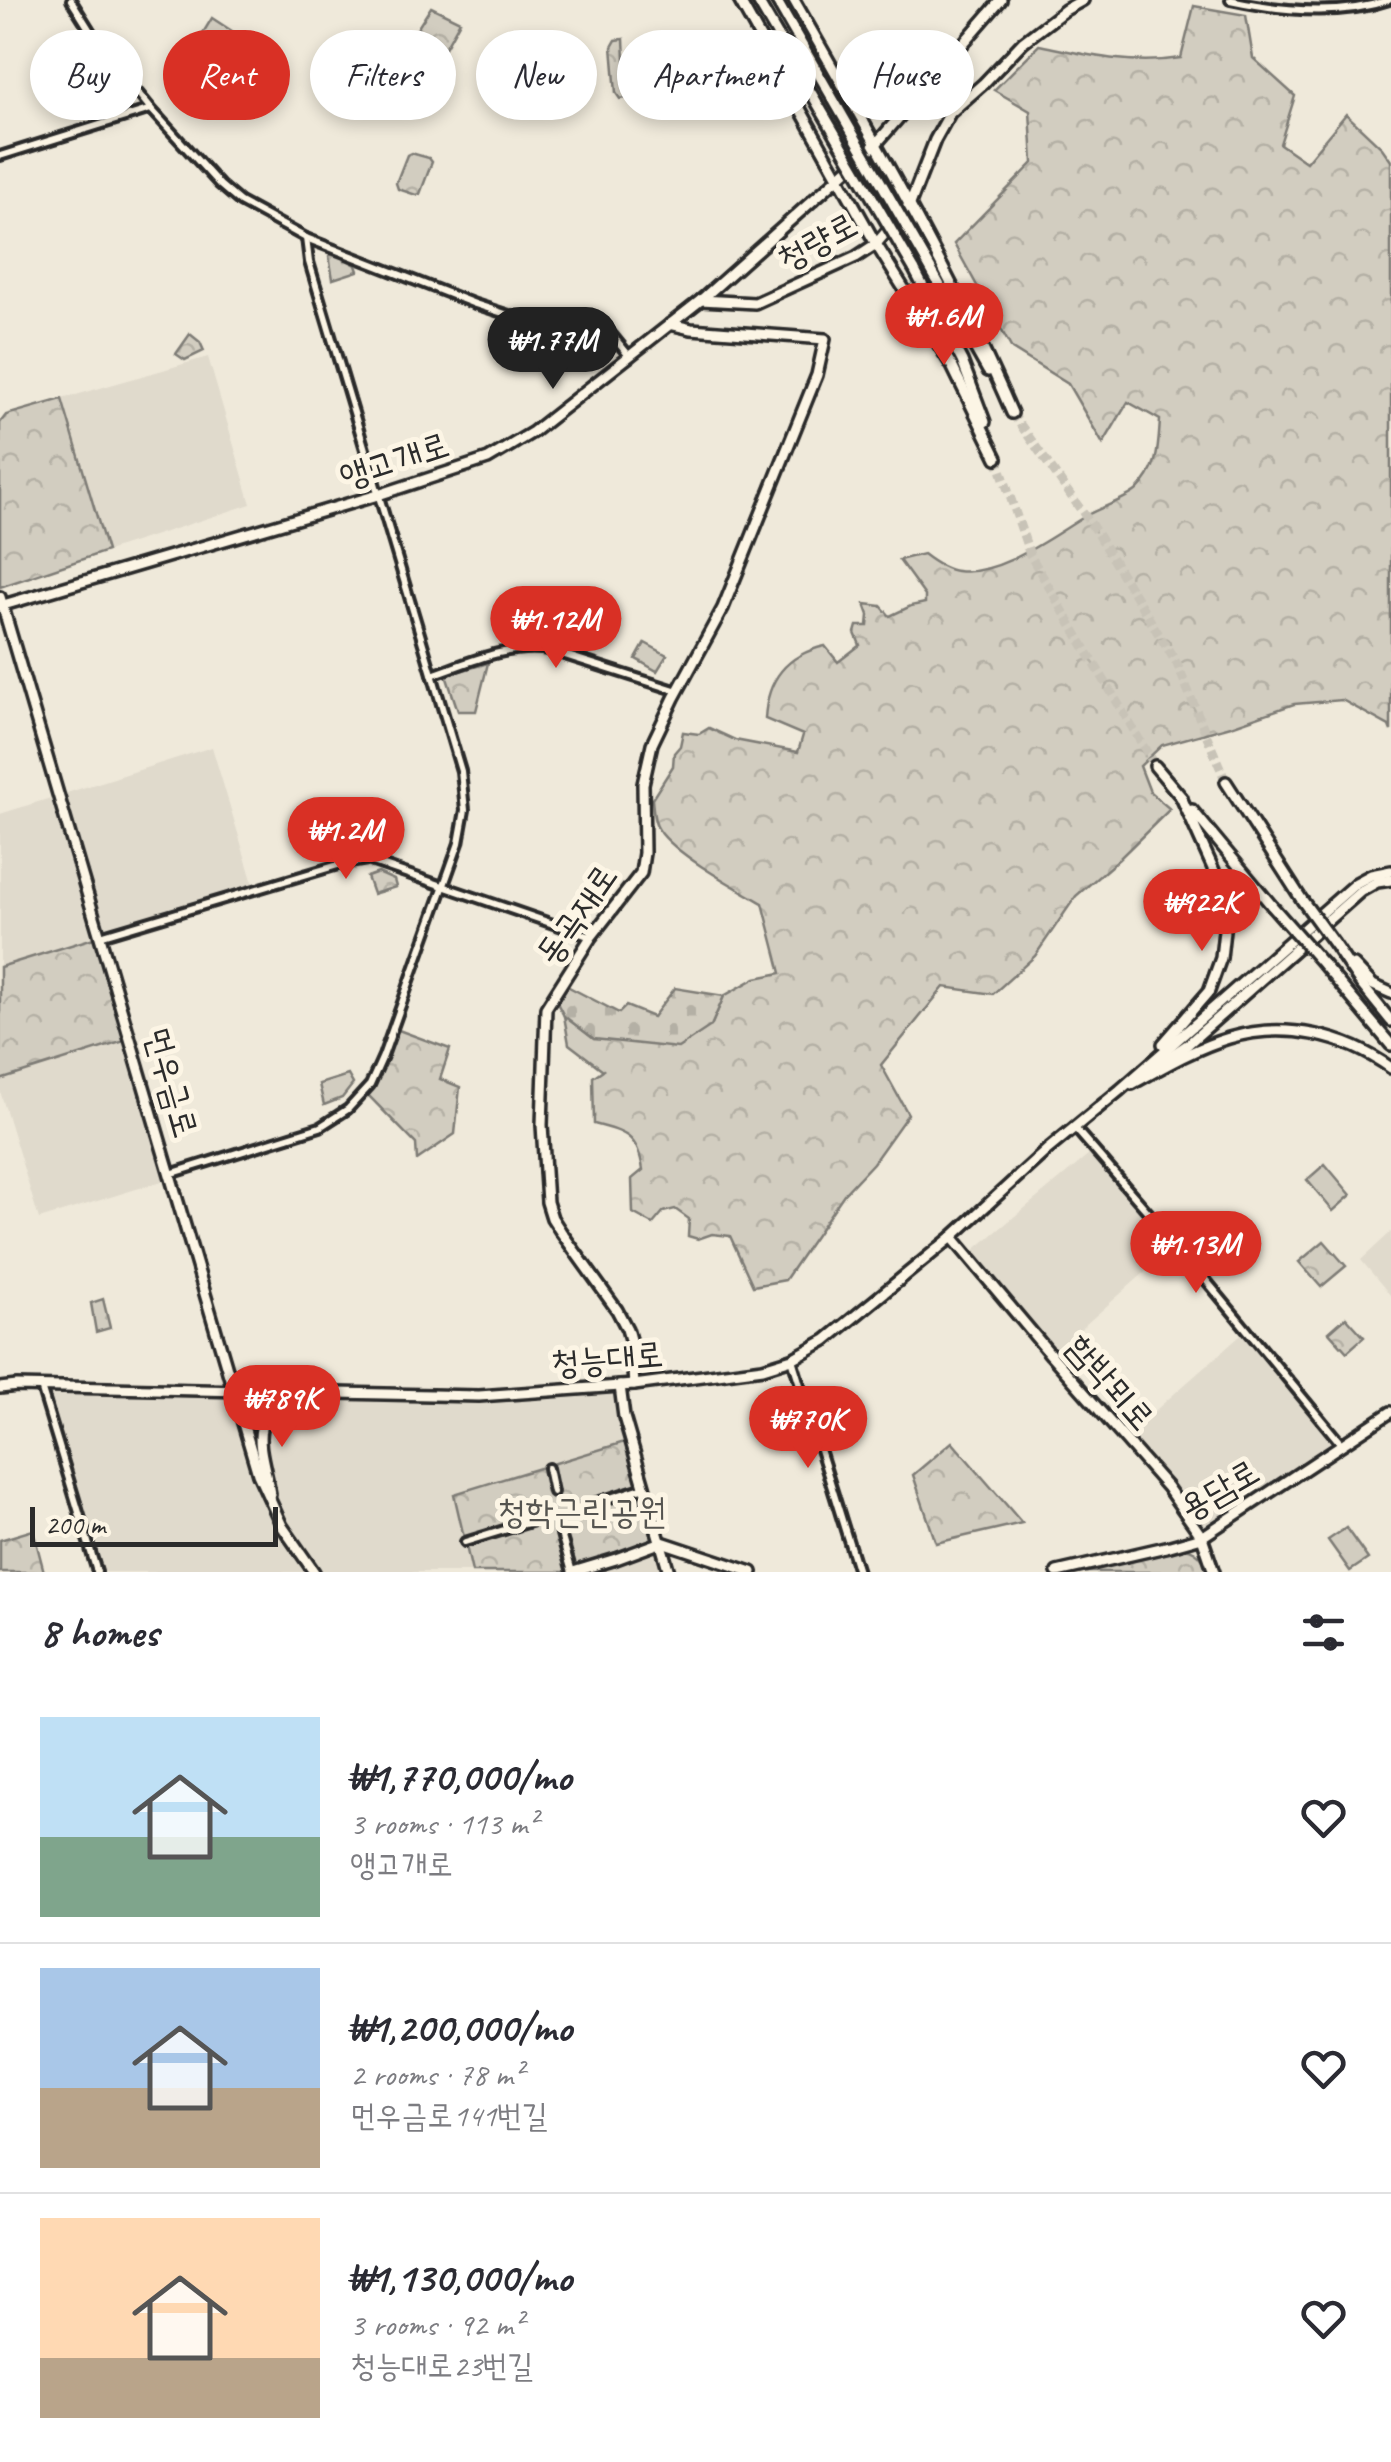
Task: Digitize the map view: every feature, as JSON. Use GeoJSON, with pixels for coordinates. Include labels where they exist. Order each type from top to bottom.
{"type":"FeatureCollection","features":[{"type":"Feature","properties":{"kind":"main road"},"geometry":{"type":"LineString","coordinates":[[739,0],[876,244],[952,366],[996,458],[971,381],[914,269],[757,0]]}},
{"type":"Feature","properties":{"kind":"main road"},"geometry":{"type":"LineString","coordinates":[[776,0],[1012,412],[979,336],[910,204],[794,0]]}},
{"type":"Feature","properties":{"kind":"main road","name":"앵고개로"},"geometry":{"type":"LineString","coordinates":[[1,602],[378,495],[488,458],[533,432],[701,300],[876,144],[1000,0]]}},
{"type":"Feature","properties":{"kind":"main road","name":"청량로"},"geometry":{"type":"LineString","coordinates":[[701,300],[754,304],[876,244],[910,204],[950,113],[1023,42],[1084,0]]}},
{"type":"Feature","properties":{"kind":"main road","name":"동곡재로"},"geometry":{"type":"LineString","coordinates":[[634,1385],[627,1329],[552,1218],[544,1186],[542,1075],[546,1008],[591,937],[641,873],[643,784],[652,744],[723,608],[817,375],[824,339],[690,329],[670,324]]}},
{"type":"Feature","properties":{"kind":"main road","name":"먼우금로"},"geometry":{"type":"LineString","coordinates":[[1,602],[258,1474],[282,1526],[314,1572]]}},
{"type":"Feature","properties":{"kind":"main road"},"geometry":{"type":"LineString","coordinates":[[1155,766],[1391,1045]]}},
{"type":"Feature","properties":{"kind":"main road"},"geometry":{"type":"LineString","coordinates":[[1226,782],[1302,900],[1391,1021]]}},
{"type":"Feature","properties":{"kind":"main road"},"geometry":{"type":"LineString","coordinates":[[1120,1090],[1209,991],[1222,958],[1220,884],[1181,797]]}},
{"type":"Feature","properties":{"kind":"main road"},"geometry":{"type":"LineString","coordinates":[[1120,1090],[1356,883],[1370,875],[1391,871]]}},
{"type":"Feature","properties":{"kind":"main road"},"geometry":{"type":"LineString","coordinates":[[1120,1090],[1187,1045],[1361,891],[1391,880]]}},
{"type":"Feature","properties":{"kind":"main road"},"geometry":{"type":"LineString","coordinates":[[1334,944],[1373,986],[1391,993]]}},
{"type":"Feature","properties":{"kind":"main road"},"geometry":{"type":"LineString","coordinates":[[1120,1090],[1230,1038],[1274,1030],[1323,1036],[1350,1045],[1391,1068]]}},
{"type":"Feature","properties":{"kind":"main road","name":"청능대로"},"geometry":{"type":"LineString","coordinates":[[0,1388],[479,1396],[634,1385],[763,1368],[792,1359],[826,1340],[1120,1090]]}},
{"type":"Feature","properties":{"kind":"main road","name":"함박뫼로"},"geometry":{"type":"LineString","coordinates":[[952,1236],[1168,1487],[1202,1537],[1214,1572]]}},
{"type":"Feature","properties":{"kind":"main road"},"geometry":{"type":"LineString","coordinates":[[620,1386],[624,1417],[669,1572]]}},
{"type":"Feature","properties":{"kind":"main road"},"geometry":{"type":"LineString","coordinates":[[273,1507],[260,1426],[273,1406],[298,1392]]}},
{"type":"Feature","properties":{"kind":"main road","name":"용담로"},"geometry":{"type":"LineString","coordinates":[[1057,1572],[1202,1537],[1391,1412]]}},
{"type":"Feature","properties":{"kind":"main road"},"geometry":{"type":"LineString","coordinates":[[572,1572],[662,1542],[752,1572]]}},
{"type":"Feature","properties":{"kind":"street"},"geometry":{"type":"LineString","coordinates":[[71,0],[99,45],[151,110],[240,202],[306,238],[475,304],[518,318],[612,335],[630,357]]}},
{"type":"Feature","properties":{"kind":"street"},"geometry":{"type":"LineString","coordinates":[[1230,0],[1313,10],[1372,6],[1389,0]]}},
{"type":"Feature","properties":{"kind":"street"},"geometry":{"type":"LineString","coordinates":[[0,156],[151,110]]}},
{"type":"Feature","properties":{"kind":"street"},"geometry":{"type":"LineString","coordinates":[[170,1174],[320,1127],[348,1108],[370,1085],[384,1056],[459,843],[465,810],[460,771],[309,262],[306,238]]}},
{"type":"Feature","properties":{"kind":"street"},"geometry":{"type":"LineString","coordinates":[[432,676],[496,652],[532,648],[678,691]]}},
{"type":"Feature","properties":{"kind":"street"},"geometry":{"type":"LineString","coordinates":[[100,936],[367,860],[591,937]]}},
{"type":"Feature","properties":{"kind":"street"},"geometry":{"type":"LineString","coordinates":[[1074,1127],[1182,1250],[1342,1445]]}},
{"type":"Feature","properties":{"kind":"street"},"geometry":{"type":"LineString","coordinates":[[792,1359],[858,1572]]}},
{"type":"Feature","properties":{"kind":"street"},"geometry":{"type":"LineString","coordinates":[[41,1386],[97,1572]]}},
{"type":"Feature","properties":{"kind":"street"},"geometry":{"type":"LineString","coordinates":[[548,1468],[552,1492]]}},
{"type":"Feature","properties":{"kind":"street"},"geometry":{"type":"LineString","coordinates":[[578,1508],[645,1487]]}},
{"type":"Feature","properties":{"kind":"street"},"geometry":{"type":"LineString","coordinates":[[465,1542],[537,1520]]}},
{"type":"Feature","properties":{"kind":"street"},"geometry":{"type":"LineString","coordinates":[[561,1534],[572,1572]]}},
{"type":"Feature","properties":{"kind":"shaded area"},"geometry":{"type":"Polygon","coordinates":[[[208,357],[251,504],[107,551],[62,399],[208,357]]]}},
{"type":"Feature","properties":{"kind":"shaded area"},"geometry":{"type":"Polygon","coordinates":[[[212,747],[255,890],[0,967],[0,814],[212,747]]]}},
{"type":"Feature","properties":{"kind":"shaded area"},"geometry":{"type":"Polygon","coordinates":[[[131,1039],[172,1178],[39,1219],[0,1080],[131,1039]]]}},
{"type":"Feature","properties":{"kind":"shaded area"},"geometry":{"type":"Polygon","coordinates":[[[1095,1150],[1177,1244],[1051,1355],[968,1255],[1095,1150]]]}},
{"type":"Feature","properties":{"kind":"shaded area"},"geometry":{"type":"Polygon","coordinates":[[[1391,1232],[1391,1296],[1361,1260],[1391,1232]]]}},
{"type":"Feature","properties":{"kind":"shaded area"},"geometry":{"type":"Polygon","coordinates":[[[1248,1329],[1342,1445],[1202,1537],[1124,1438],[1248,1329]]]}},
{"type":"Feature","properties":{"kind":"shaded area"},"geometry":{"type":"Polygon","coordinates":[[[41,1386],[346,1393],[620,1386],[670,1572],[96,1572],[41,1386]]]}},
{"type":"Feature","properties":{"kind":"green space"},"geometry":{"type":"Polygon","coordinates":[[[1194,6],[1246,15],[1253,58],[1295,96],[1280,144],[1306,162],[1346,114],[1391,161],[1391,731],[1389,726],[1342,700],[1294,704],[1162,745],[1140,766],[1150,792],[1170,809],[1076,896],[1035,956],[993,994],[944,987],[881,1065],[908,1114],[873,1163],[844,1194],[785,1280],[753,1286],[730,1236],[688,1236],[689,1219],[675,1209],[663,1212],[653,1224],[633,1213],[632,1179],[643,1170],[638,1149],[622,1133],[594,1124],[593,1077],[603,1070],[569,1044],[564,1016],[594,1039],[711,1026],[724,996],[756,978],[781,973],[763,903],[692,860],[667,840],[656,823],[652,799],[673,766],[683,732],[699,734],[709,728],[735,740],[798,752],[803,735],[765,719],[775,681],[789,663],[811,650],[825,646],[838,662],[860,645],[855,633],[857,626],[868,626],[865,604],[881,606],[890,616],[925,603],[925,596],[899,560],[923,554],[953,570],[991,568],[1026,553],[1089,514],[1133,493],[1150,474],[1160,420],[1128,402],[1103,444],[1068,384],[1012,349],[954,244],[1033,163],[1030,111],[994,90],[1039,45],[1127,60],[1181,58],[1194,6]]]}},
{"type":"Feature","properties":{"kind":"green space"},"geometry":{"type":"Polygon","coordinates":[[[431,7],[460,21],[455,30],[416,30],[431,7]]]}},
{"type":"Feature","properties":{"kind":"green space"},"geometry":{"type":"Polygon","coordinates":[[[212,18],[230,30],[205,30],[212,18]]]}},
{"type":"Feature","properties":{"kind":"green space"},"geometry":{"type":"Polygon","coordinates":[[[617,40],[617,94],[612,47],[617,40]]]}},
{"type":"Feature","properties":{"kind":"green space"},"geometry":{"type":"Polygon","coordinates":[[[411,153],[432,162],[420,194],[416,195],[398,189],[396,183],[411,153]]]}},
{"type":"Feature","properties":{"kind":"green space"},"geometry":{"type":"Polygon","coordinates":[[[333,253],[356,265],[358,271],[333,279],[329,256],[333,253]]]}},
{"type":"Feature","properties":{"kind":"green space"},"geometry":{"type":"Polygon","coordinates":[[[190,334],[204,351],[185,360],[176,354],[190,334]]]}},
{"type":"Feature","properties":{"kind":"green space"},"geometry":{"type":"Polygon","coordinates":[[[62,399],[107,551],[0,587],[0,423],[6,415],[62,399]]]}},
{"type":"Feature","properties":{"kind":"green space"},"geometry":{"type":"Polygon","coordinates":[[[645,643],[667,655],[657,671],[636,659],[645,643]]]}},
{"type":"Feature","properties":{"kind":"green space"},"geometry":{"type":"Polygon","coordinates":[[[488,663],[476,711],[458,711],[446,675],[488,663]]]}},
{"type":"Feature","properties":{"kind":"green space"},"geometry":{"type":"Polygon","coordinates":[[[378,873],[394,880],[396,887],[373,894],[367,877],[378,873]]]}},
{"type":"Feature","properties":{"kind":"green space"},"geometry":{"type":"Polygon","coordinates":[[[100,936],[131,1039],[0,1080],[0,967],[100,936]]]}},
{"type":"Feature","properties":{"kind":"green space"},"geometry":{"type":"Polygon","coordinates":[[[567,986],[619,1013],[626,1006],[653,1017],[675,988],[724,996],[711,1026],[678,1048],[594,1039],[564,1016],[556,1001],[567,986]]]}},
{"type":"Feature","properties":{"kind":"green space"},"geometry":{"type":"Polygon","coordinates":[[[393,1028],[450,1049],[440,1079],[460,1087],[455,1134],[417,1160],[416,1144],[364,1091],[393,1028]]]}},
{"type":"Feature","properties":{"kind":"green space"},"geometry":{"type":"Polygon","coordinates":[[[348,1075],[353,1084],[342,1098],[324,1105],[319,1084],[348,1075]]]}},
{"type":"Feature","properties":{"kind":"green space"},"geometry":{"type":"Polygon","coordinates":[[[1325,1164],[1351,1195],[1333,1211],[1307,1180],[1325,1164]]]}},
{"type":"Feature","properties":{"kind":"green space"},"geometry":{"type":"Polygon","coordinates":[[[1324,1241],[1346,1266],[1321,1287],[1299,1262],[1324,1241]]]}},
{"type":"Feature","properties":{"kind":"green space"},"geometry":{"type":"Polygon","coordinates":[[[103,1299],[110,1328],[96,1332],[91,1303],[103,1299]]]}},
{"type":"Feature","properties":{"kind":"green space"},"geometry":{"type":"Polygon","coordinates":[[[1346,1317],[1364,1337],[1347,1352],[1329,1332],[1346,1317]]]}},
{"type":"Feature","properties":{"kind":"green space","name":"청학근린공원"},"geometry":{"type":"Polygon","coordinates":[[[631,1440],[662,1542],[567,1572],[472,1572],[454,1494],[631,1440]]]}},
{"type":"Feature","properties":{"kind":"green space"},"geometry":{"type":"Polygon","coordinates":[[[952,1442],[1022,1523],[936,1543],[913,1475],[952,1442]]]}},
{"type":"Feature","properties":{"kind":"green space"},"geometry":{"type":"Polygon","coordinates":[[[1346,1528],[1368,1559],[1350,1571],[1328,1540],[1346,1528]]]}},
{"type":"Feature","properties":{"kind":"green space"},"geometry":{"type":"Polygon","coordinates":[[[33,1530],[44,1572],[0,1572],[0,1540],[33,1530]]]}},
{"type":"Feature","properties":{"kind":"green space"},"geometry":{"type":"Polygon","coordinates":[[[1170,1546],[1195,1552],[1208,1572],[1057,1572],[1170,1546]]]}},
{"type":"Feature","properties":{"kind":"tunnel"},"geometry":{"type":"LineString","coordinates":[[1012,413],[1091,524],[1177,664],[1226,782]]}},
{"type":"Feature","properties":{"kind":"tunnel"},"geometry":{"type":"LineString","coordinates":[[997,458],[1030,555],[1155,766]]}}]}
